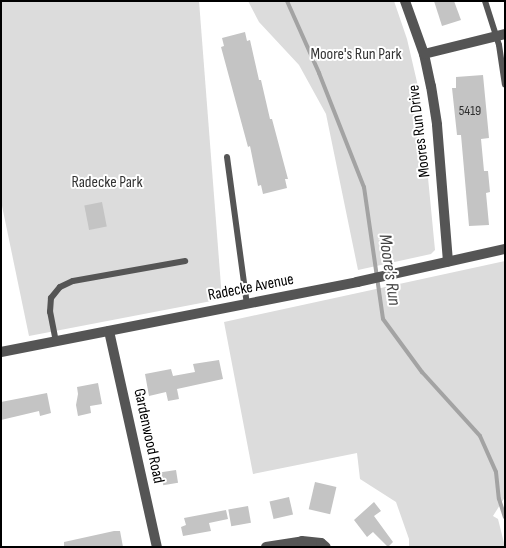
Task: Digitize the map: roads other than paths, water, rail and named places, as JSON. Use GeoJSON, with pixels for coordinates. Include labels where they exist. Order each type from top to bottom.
{"type":"FeatureCollection","features":[{"type":"Feature","properties":{"kind":"street","name":"Moores Run Drive"},"geometry":{"type":"LineString","coordinates":[[405,1],[424,54],[437,125],[448,262]]}},
{"type":"Feature","properties":{"kind":"street"},"geometry":{"type":"LineString","coordinates":[[424,54],[501,35]]}},
{"type":"Feature","properties":{"kind":"street","name":"Radecke Avenue"},"geometry":{"type":"LineString","coordinates":[[1,352],[357,282],[505,249]]}},
{"type":"Feature","properties":{"kind":"street","name":"Gardenwood Road"},"geometry":{"type":"LineString","coordinates":[[109,331],[157,547]]}},
{"type":"Feature","properties":{"kind":"street"},"geometry":{"type":"LineString","coordinates":[[266,547],[302,541],[321,543],[326,547]]}},
{"type":"Feature","properties":{"kind":"lane"},"geometry":{"type":"LineString","coordinates":[[485,1],[501,35],[505,85]]}},
{"type":"Feature","properties":{"kind":"lane"},"geometry":{"type":"LineString","coordinates":[[227,156],[247,304]]}},
{"type":"Feature","properties":{"kind":"lane"},"geometry":{"type":"LineString","coordinates":[[56,342],[50,312],[51,298],[60,287],[73,281],[185,260]]}},
{"type":"Feature","properties":{"kind":"waterway","name":"Moore's Run"},"geometry":{"type":"LineString","coordinates":[[287,1],[319,73],[364,187],[383,319],[422,372],[480,436],[496,472],[499,499],[505,517]]}},
{"type":"Feature","properties":{"kind":"park label","name":"Moore's Run Park"},"geometry":{"type":"Point","coordinates":[356,55]}},
{"type":"Feature","properties":{"kind":"park label","name":"Radecke Park"},"geometry":{"type":"Point","coordinates":[107,183]}}]}
